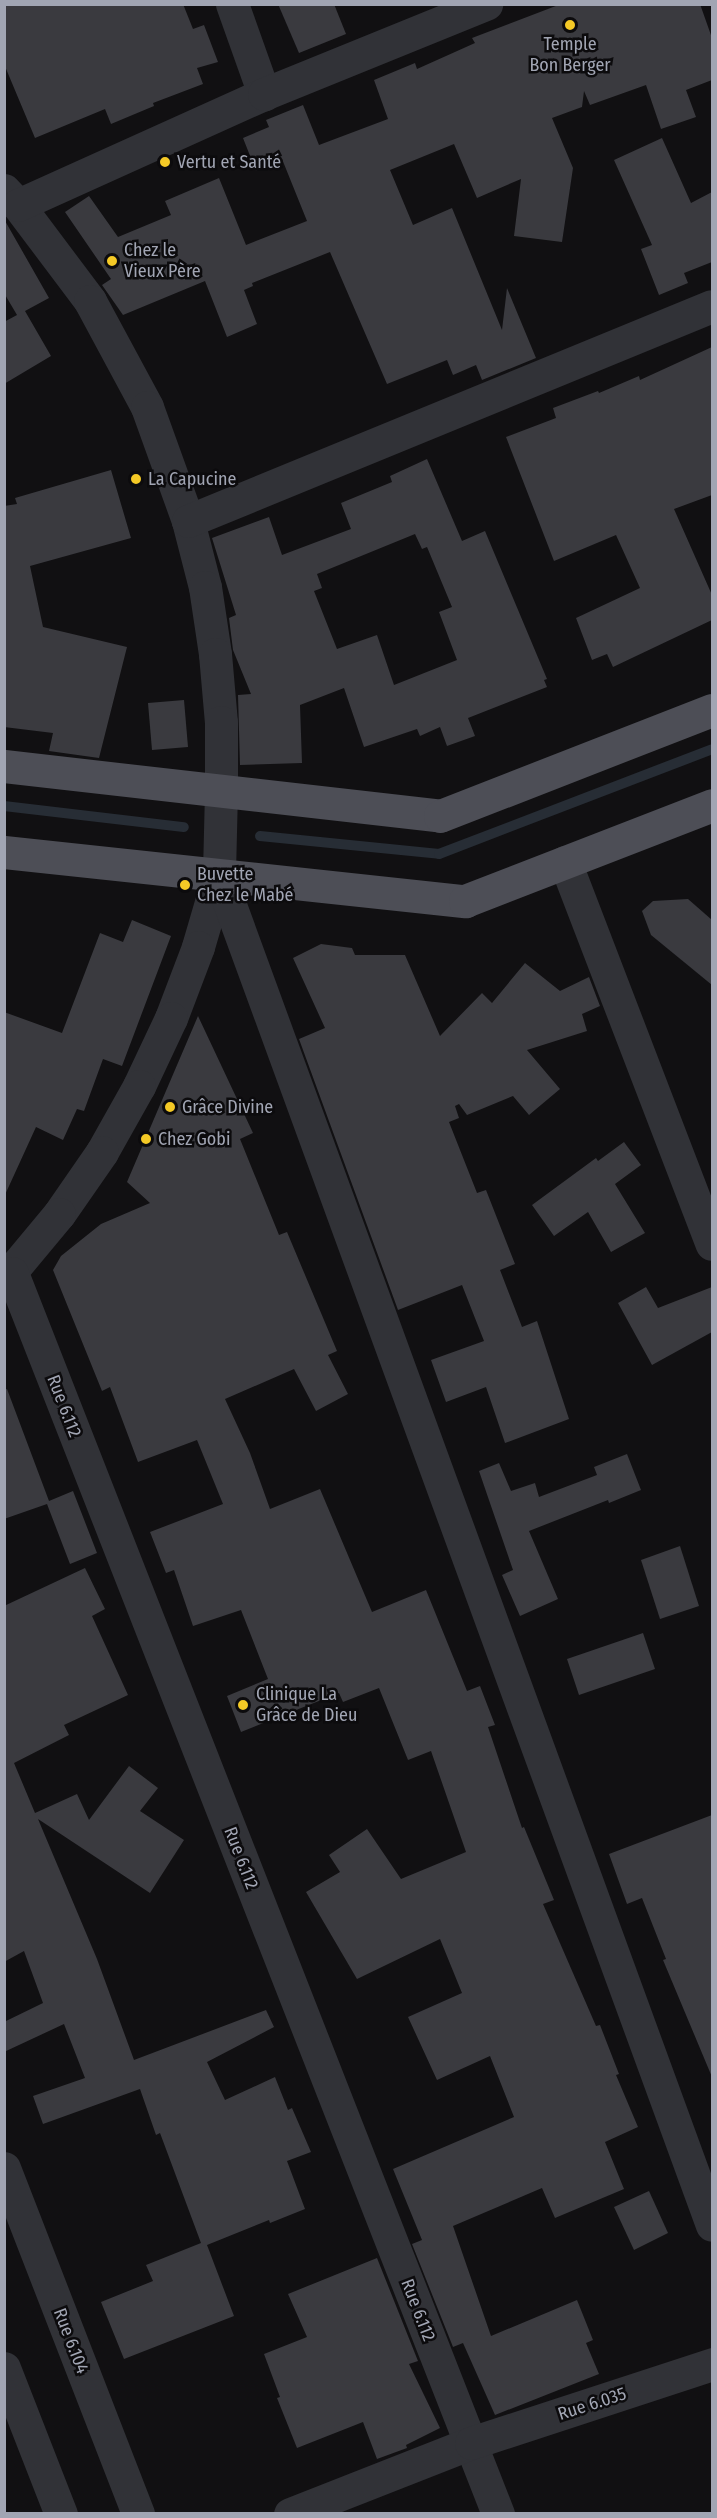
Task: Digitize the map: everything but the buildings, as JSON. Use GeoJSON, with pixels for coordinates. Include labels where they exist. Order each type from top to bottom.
{"type":"FeatureCollection","features":[{"type":"Feature","properties":{"kind":"main road"},"geometry":{"type":"LineString","coordinates":[[4,766],[440,816],[712,710]]}},
{"type":"Feature","properties":{"kind":"main road"},"geometry":{"type":"LineString","coordinates":[[4,852],[465,901],[712,805]]}},
{"type":"Feature","properties":{"kind":"street"},"geometry":{"type":"LineString","coordinates":[[232,4],[264,94]]}},
{"type":"Feature","properties":{"kind":"street"},"geometry":{"type":"LineString","coordinates":[[8,1276],[59,1214],[96,1161],[139,1086],[183,987],[198,947],[219,875],[221,791],[221,722],[215,654],[205,587],[188,521],[142,398],[90,301],[11,197],[486,4]]}},
{"type":"Feature","properties":{"kind":"street"},"geometry":{"type":"LineString","coordinates":[[188,521],[712,306]]}},
{"type":"Feature","properties":{"kind":"street"},"geometry":{"type":"LineString","coordinates":[[565,862],[712,1244]]}},
{"type":"Feature","properties":{"kind":"street"},"geometry":{"type":"LineString","coordinates":[[219,875],[712,2225]]}},
{"type":"Feature","properties":{"kind":"street","name":"Rue 6.112"},"geometry":{"type":"LineString","coordinates":[[8,1276],[498,2514]]}},
{"type":"Feature","properties":{"kind":"street","name":"Rue 6.104"},"geometry":{"type":"LineString","coordinates":[[4,2168],[138,2514]]}},
{"type":"Feature","properties":{"kind":"street","name":"Rue 6.035"},"geometry":{"type":"LineString","coordinates":[[290,2514],[471,2443],[712,2364]]}},
{"type":"Feature","properties":{"kind":"street"},"geometry":{"type":"LineString","coordinates":[[4,2368],[61,2514]]}},
{"type":"Feature","properties":{"kind":"waterway"},"geometry":{"type":"LineString","coordinates":[[260,836],[439,854],[712,749]]}},
{"type":"Feature","properties":{"kind":"waterway"},"geometry":{"type":"LineString","coordinates":[[4,806],[184,827]]}},
{"type":"Feature","properties":{"kind":"place","name":"Temple Bon Berger"},"geometry":{"type":"Point","coordinates":[570,25]}},
{"type":"Feature","properties":{"kind":"place","name":"Vertu et Santé"},"geometry":{"type":"Point","coordinates":[165,162]}},
{"type":"Feature","properties":{"kind":"place","name":"Chez le Vieux Père"},"geometry":{"type":"Point","coordinates":[112,261]}},
{"type":"Feature","properties":{"kind":"place","name":"La Capucine"},"geometry":{"type":"Point","coordinates":[136,479]}},
{"type":"Feature","properties":{"kind":"place","name":"Buvette Chez le Mabé"},"geometry":{"type":"Point","coordinates":[185,885]}},
{"type":"Feature","properties":{"kind":"place","name":"Grâce Divine"},"geometry":{"type":"Point","coordinates":[170,1107]}},
{"type":"Feature","properties":{"kind":"place","name":"Chez Gobi"},"geometry":{"type":"Point","coordinates":[146,1139]}},
{"type":"Feature","properties":{"kind":"place","name":"Clinique La Grâce de Dieu"},"geometry":{"type":"Point","coordinates":[243,1705]}}]}
